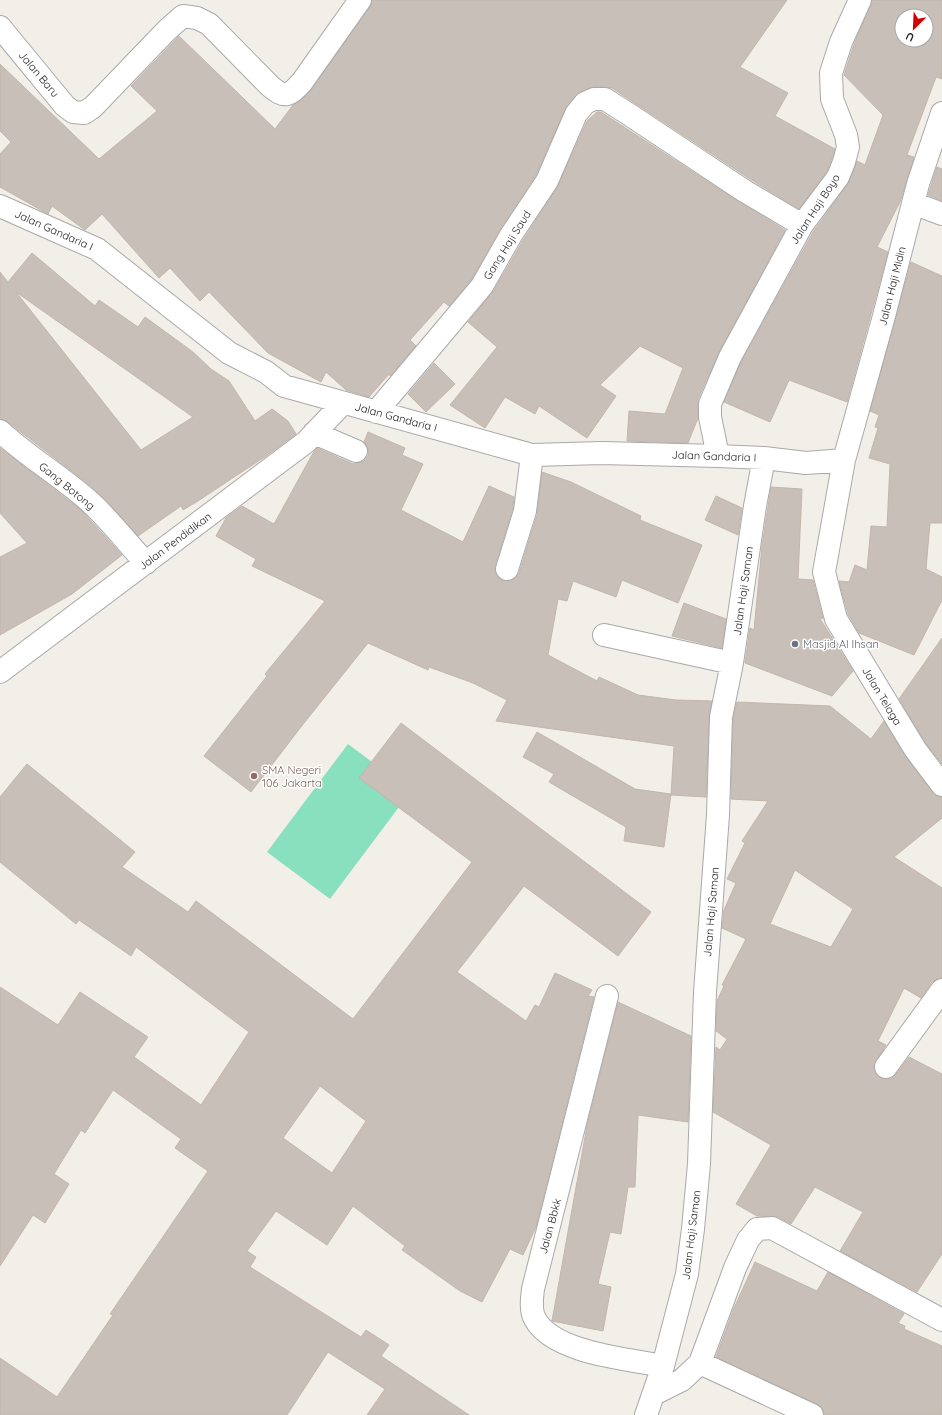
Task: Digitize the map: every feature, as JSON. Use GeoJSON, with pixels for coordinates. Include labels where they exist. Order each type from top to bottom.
{"type":"FeatureCollection","features":[{"type":"Feature","properties":{"kind":"street","name":"Jalan Baru"},"geometry":{"type":"LineString","coordinates":[[0,27],[65,106],[73,112],[84,113],[93,107],[171,25],[183,16],[197,18],[209,24],[270,86],[280,94],[287,95],[293,92],[302,82],[360,0]]}},
{"type":"Feature","properties":{"kind":"street","name":"Jalan Haji Boyo"},"geometry":{"type":"LineString","coordinates":[[718,456],[710,417],[710,404],[730,357],[802,225],[838,177],[844,162],[848,147],[846,135],[832,99],[831,73],[841,42],[860,0]]}},
{"type":"Feature","properties":{"kind":"street","name":"Gang Haji Saud"},"geometry":{"type":"LineString","coordinates":[[376,412],[482,286],[511,235],[547,181],[576,114],[585,103],[594,99],[605,99],[743,190],[802,225]]}},
{"type":"Feature","properties":{"kind":"street","name":"Jalan Haji Midin"},"geometry":{"type":"LineString","coordinates":[[844,460],[882,324],[913,202],[942,114]]}},
{"type":"Feature","properties":{"kind":"street"},"geometry":{"type":"LineString","coordinates":[[913,202],[942,214]]}},
{"type":"Feature","properties":{"kind":"street","name":"Jalan Gandaria I"},"geometry":{"type":"LineString","coordinates":[[0,206],[97,249],[229,353],[266,372],[284,386],[532,455],[602,453],[718,456],[764,458],[806,463],[844,460]]}},
{"type":"Feature","properties":{"kind":"street","name":"Jalan Pendidikan"},"geometry":{"type":"LineString","coordinates":[[0,672],[306,442],[343,403]]}},
{"type":"Feature","properties":{"kind":"street","name":"Gang Botong"},"geometry":{"type":"LineString","coordinates":[[0,431],[23,452],[67,483],[91,503],[146,563]]}},
{"type":"Feature","properties":{"kind":"street"},"geometry":{"type":"LineString","coordinates":[[314,434],[356,451]]}},
{"type":"Feature","properties":{"kind":"street"},"geometry":{"type":"LineString","coordinates":[[508,569],[525,511],[532,455]]}},
{"type":"Feature","properties":{"kind":"street","name":"Jalan Haji Saman"},"geometry":{"type":"LineString","coordinates":[[646,1415],[663,1366],[687,1274],[694,1229],[699,1156],[704,992],[718,815],[721,717],[732,663],[764,458]]}},
{"type":"Feature","properties":{"kind":"street","name":"Jalan Telaga"},"geometry":{"type":"LineString","coordinates":[[844,460],[824,572],[836,619],[915,750],[942,785]]}},
{"type":"Feature","properties":{"kind":"street"},"geometry":{"type":"LineString","coordinates":[[604,635],[732,663]]}},
{"type":"Feature","properties":{"kind":"street"},"geometry":{"type":"LineString","coordinates":[[886,1067],[942,990]]}},
{"type":"Feature","properties":{"kind":"street","name":"Jalan Bbkk"},"geometry":{"type":"LineString","coordinates":[[607,996],[579,1112],[533,1289],[531,1303],[534,1318],[541,1328],[553,1338],[571,1347],[663,1366]]}},
{"type":"Feature","properties":{"kind":"street"},"geometry":{"type":"LineString","coordinates":[[654,1394],[682,1380],[700,1363],[735,1268],[748,1240],[758,1229],[772,1228],[942,1320]]}},
{"type":"Feature","properties":{"kind":"street"},"geometry":{"type":"LineString","coordinates":[[700,1363],[812,1415]]}},
{"type":"Feature","properties":{"kind":"green space"},"geometry":{"type":"Polygon","coordinates":[[[348,744],[411,791],[330,899],[267,852],[348,744]]]}},
{"type":"Feature","properties":{"kind":"building"},"geometry":{"type":"Polygon","coordinates":[[[372,0],[787,0],[740,67],[788,93],[775,116],[835,149],[827,171],[799,209],[750,179],[612,88],[594,87],[580,92],[565,109],[536,175],[500,229],[472,279],[449,306],[444,302],[410,340],[416,346],[390,376],[389,374],[369,397],[346,390],[326,372],[321,382],[268,353],[209,292],[200,301],[170,268],[159,278],[102,214],[85,230],[52,206],[48,214],[0,187],[0,154],[11,142],[0,131],[0,64],[99,159],[157,111],[131,86],[179,36],[275,129],[293,105],[301,100],[312,89],[370,7],[372,0]]]}},
{"type":"Feature","properties":{"kind":"building"},"geometry":{"type":"Polygon","coordinates":[[[872,0],[942,0],[942,79],[936,77],[907,155],[914,157],[900,202],[877,247],[888,252],[847,402],[789,380],[770,422],[724,402],[741,362],[813,232],[848,184],[857,161],[865,165],[883,115],[844,75],[853,47],[872,0]]]}},
{"type":"Feature","properties":{"kind":"building"},"geometry":{"type":"Polygon","coordinates":[[[597,112],[601,112],[785,230],[719,352],[698,399],[698,418],[688,443],[627,441],[629,411],[665,414],[683,368],[640,346],[600,385],[616,396],[587,438],[539,406],[535,414],[505,397],[485,428],[450,405],[497,347],[468,322],[493,292],[522,242],[557,188],[587,121],[597,112]]]}},
{"type":"Feature","properties":{"kind":"building"},"geometry":{"type":"Polygon","coordinates":[[[937,167],[942,169],[942,201],[928,195],[937,167]]]}},
{"type":"Feature","properties":{"kind":"building"},"geometry":{"type":"Polygon","coordinates":[[[32,253],[95,306],[99,300],[138,327],[145,317],[193,352],[211,369],[229,381],[255,421],[272,409],[288,421],[296,434],[266,456],[198,501],[183,510],[181,506],[138,536],[106,500],[87,483],[8,422],[0,419],[0,272],[8,282],[32,253]],[[16,292],[141,450],[193,417],[16,292]]]}},
{"type":"Feature","properties":{"kind":"building"},"geometry":{"type":"Polygon","coordinates":[[[911,262],[942,276],[942,523],[930,523],[926,569],[942,577],[942,600],[914,655],[859,633],[848,614],[839,581],[849,582],[855,565],[867,570],[871,526],[887,527],[890,464],[869,458],[878,428],[875,427],[879,415],[870,411],[911,262]]]}},
{"type":"Feature","properties":{"kind":"building"},"geometry":{"type":"Polygon","coordinates":[[[434,363],[455,384],[426,412],[408,394],[434,363]]]}},
{"type":"Feature","properties":{"kind":"building"},"geometry":{"type":"Polygon","coordinates":[[[368,432],[405,448],[402,455],[423,464],[401,510],[463,542],[489,486],[514,497],[513,508],[495,566],[495,572],[498,578],[503,581],[510,581],[516,578],[519,573],[537,515],[542,472],[571,482],[641,516],[640,520],[702,545],[678,603],[622,580],[616,597],[573,581],[567,601],[558,599],[548,655],[597,681],[599,677],[638,695],[676,700],[712,701],[709,717],[706,797],[671,795],[674,746],[496,721],[507,700],[473,683],[429,667],[428,670],[368,643],[251,792],[204,756],[267,676],[265,674],[325,601],[252,566],[256,559],[216,536],[226,518],[242,506],[274,524],[317,448],[353,464],[358,463],[364,461],[368,456],[368,449],[364,442],[368,432]]]}},
{"type":"Feature","properties":{"kind":"building"},"geometry":{"type":"Polygon","coordinates":[[[0,448],[82,511],[122,555],[72,594],[0,635],[0,557],[27,543],[0,513],[0,448]]]}},
{"type":"Feature","properties":{"kind":"building","name":"Masjid Al Ihsan"},"geometry":{"type":"Polygon","coordinates":[[[771,487],[802,489],[798,579],[813,580],[823,619],[819,617],[853,671],[832,696],[745,663],[750,628],[754,630],[762,546],[771,487]]]}},
{"type":"Feature","properties":{"kind":"building"},"geometry":{"type":"Polygon","coordinates":[[[716,496],[742,508],[738,535],[705,520],[716,496]]]}},
{"type":"Feature","properties":{"kind":"building"},"geometry":{"type":"Polygon","coordinates":[[[684,603],[726,619],[722,648],[672,636],[684,603]]]}},
{"type":"Feature","properties":{"kind":"building"},"geometry":{"type":"Polygon","coordinates":[[[942,638],[942,764],[925,742],[899,699],[942,638]]]}},
{"type":"Feature","properties":{"kind":"building"},"geometry":{"type":"Polygon","coordinates":[[[737,702],[830,706],[871,739],[884,721],[905,756],[932,792],[942,797],[942,818],[894,857],[942,888],[942,978],[932,982],[921,998],[904,988],[878,1041],[886,1045],[874,1066],[875,1072],[879,1077],[891,1079],[909,1057],[942,1074],[942,1254],[917,1292],[840,1251],[863,1212],[815,1187],[791,1224],[778,1217],[757,1216],[736,1204],[771,1145],[713,1112],[716,1047],[720,1050],[727,1039],[716,1031],[717,1001],[724,986],[722,985],[746,939],[722,928],[724,910],[736,883],[727,879],[745,843],[742,841],[768,801],[731,799],[733,718],[737,702]],[[795,870],[770,924],[831,947],[853,909],[795,870]]]}},
{"type":"Feature","properties":{"kind":"building"},"geometry":{"type":"Polygon","coordinates":[[[401,723],[651,912],[618,956],[524,886],[457,972],[526,1021],[535,1005],[539,1007],[555,973],[592,990],[588,996],[594,997],[536,1227],[523,1255],[510,1249],[482,1302],[460,1291],[402,1250],[405,1246],[353,1206],[327,1245],[276,1211],[247,1251],[256,1257],[250,1267],[361,1337],[366,1330],[389,1345],[381,1356],[469,1415],[367,1415],[385,1389],[328,1352],[287,1415],[0,1415],[0,1358],[57,1397],[113,1315],[110,1314],[208,1171],[175,1148],[181,1139],[113,1090],[85,1133],[81,1130],[54,1174],[69,1184],[45,1223],[33,1215],[0,1266],[0,987],[58,1025],[80,992],[148,1037],[134,1057],[201,1105],[249,1032],[136,947],[131,956],[79,920],[76,924],[0,862],[0,797],[27,764],[135,852],[122,867],[188,912],[196,901],[353,1019],[472,862],[359,778],[401,723]],[[320,1086],[283,1138],[332,1173],[366,1121],[320,1086]]]}},
{"type":"Feature","properties":{"kind":"building"},"geometry":{"type":"Polygon","coordinates":[[[537,732],[635,789],[671,794],[664,847],[624,841],[626,827],[549,782],[554,774],[523,757],[537,732]]]}},
{"type":"Feature","properties":{"kind":"building"},"geometry":{"type":"Polygon","coordinates":[[[618,1002],[691,1036],[688,1122],[638,1115],[635,1187],[628,1187],[621,1234],[610,1232],[598,1284],[611,1287],[603,1331],[552,1321],[587,1126],[618,1002]]]}},
{"type":"Feature","properties":{"kind":"building"},"geometry":{"type":"Polygon","coordinates":[[[755,1262],[817,1291],[828,1272],[904,1314],[898,1323],[905,1326],[904,1329],[942,1346],[942,1415],[824,1415],[822,1408],[817,1404],[716,1357],[734,1308],[755,1262]]]}},
{"type":"Feature","properties":{"kind":"place","name":"Masjid Al Ihsan"},"geometry":{"type":"Point","coordinates":[795,644]}},
{"type":"Feature","properties":{"kind":"place","name":"SMA Negeri 106 Jakarta"},"geometry":{"type":"Point","coordinates":[254,776]}}]}
